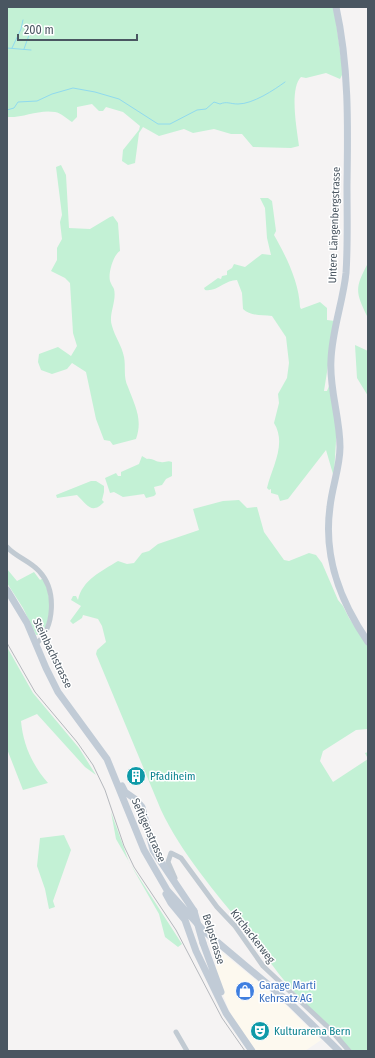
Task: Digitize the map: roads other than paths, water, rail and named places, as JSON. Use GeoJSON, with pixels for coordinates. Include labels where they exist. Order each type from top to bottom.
{"type":"FeatureCollection","features":[{"type":"Feature","properties":{"kind":"street","name":"Untere Längenbergstrasse"},"geometry":{"type":"LineString","coordinates":[[336,7],[346,81],[346,271],[333,338],[330,367],[331,384],[339,428],[340,452],[330,509],[329,538],[332,566],[337,584],[349,611],[368,642]]}},
{"type":"Feature","properties":{"kind":"street"},"geometry":{"type":"LineString","coordinates":[[7,547],[39,570],[50,591],[52,605],[51,613],[44,635],[36,644]]}},
{"type":"Feature","properties":{"kind":"street","name":"Steinbachstrasse"},"geometry":{"type":"LineString","coordinates":[[7,590],[20,609],[58,692],[98,745],[110,764]]}},
{"type":"Feature","properties":{"kind":"street","name":"Seftigenstrasse"},"geometry":{"type":"LineString","coordinates":[[110,764],[134,828],[162,882]]}},
{"type":"Feature","properties":{"kind":"street","name":"Belpstrasse"},"geometry":{"type":"LineString","coordinates":[[110,764],[117,774],[125,792],[135,799],[142,807],[153,850],[194,911],[203,943],[232,1022]]}},
{"type":"Feature","properties":{"kind":"street","name":"Kirchackerweg"},"geometry":{"type":"LineString","coordinates":[[175,883],[175,878],[168,862],[171,853],[181,858],[217,908],[239,931],[263,966],[331,1030],[349,1051]]}},
{"type":"Feature","properties":{"kind":"street"},"geometry":{"type":"LineString","coordinates":[[162,882],[179,905],[203,930],[290,1003],[338,1051]]}},
{"type":"Feature","properties":{"kind":"street","name":"Belpstrasse"},"geometry":{"type":"LineString","coordinates":[[162,882],[170,902],[186,924],[196,951],[232,1022],[252,1051]]}},
{"type":"Feature","properties":{"kind":"street"},"geometry":{"type":"LineString","coordinates":[[176,1032],[187,1051]]}},
{"type":"Feature","properties":{"kind":"waterway"},"geometry":{"type":"LineString","coordinates":[[12,48],[21,29],[23,20]]}},
{"type":"Feature","properties":{"kind":"waterway"},"geometry":{"type":"LineString","coordinates":[[24,49],[29,35]]}},
{"type":"Feature","properties":{"kind":"waterway"},"geometry":{"type":"LineString","coordinates":[[7,48],[31,50]]}},
{"type":"Feature","properties":{"kind":"waterway"},"geometry":{"type":"LineString","coordinates":[[7,110],[14,108],[18,102],[37,101],[52,94],[73,88],[95,92],[119,99],[158,124],[170,124],[197,110],[206,109],[214,102],[220,104],[250,102],[285,82]]}},
{"type":"Feature","properties":{"kind":"railway"},"geometry":{"type":"LineString","coordinates":[[7,643],[35,692],[77,742],[93,765],[105,790],[124,846],[134,867],[176,930],[222,1018],[245,1051]]}},
{"type":"Feature","properties":{"kind":"place","name":"Pfadiheim"},"geometry":{"type":"Point","coordinates":[136,776]}},
{"type":"Feature","properties":{"kind":"place","name":"Garage Marti Kehrsatz AG"},"geometry":{"type":"Point","coordinates":[245,991]}},
{"type":"Feature","properties":{"kind":"place","name":"Kulturarena Bern"},"geometry":{"type":"Point","coordinates":[260,1031]}}]}
